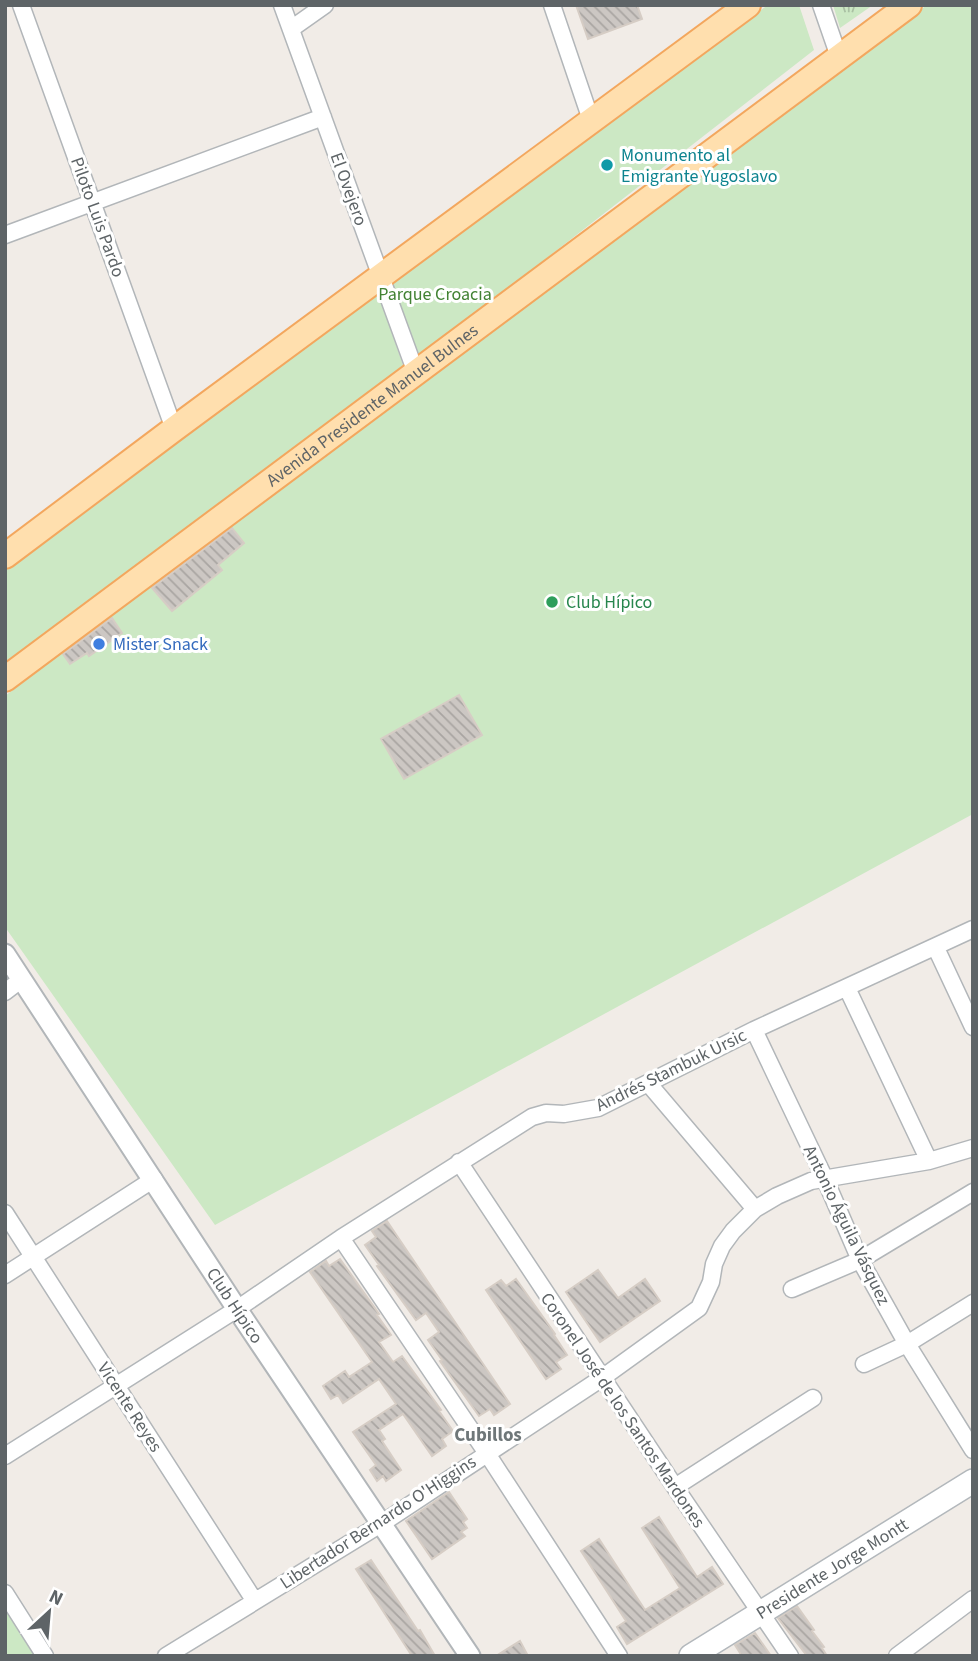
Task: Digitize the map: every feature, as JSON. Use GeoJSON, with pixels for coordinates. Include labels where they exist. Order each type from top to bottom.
{"type":"FeatureCollection","features":[{"type":"Feature","properties":{"kind":"main road"},"geometry":{"type":"LineString","coordinates":[[5,556],[748,5]]}},
{"type":"Feature","properties":{"kind":"main road","name":"Avenida Presidente Manuel Bulnes"},"geometry":{"type":"LineString","coordinates":[[5,679],[909,5]]}},
{"type":"Feature","properties":{"kind":"main road","name":"Presidente Jorge Montt"},"geometry":{"type":"LineString","coordinates":[[691,1656],[973,1481]]}},
{"type":"Feature","properties":{"kind":"street","name":"Piloto Luis Pardo"},"geometry":{"type":"LineString","coordinates":[[21,5],[174,429]]}},
{"type":"Feature","properties":{"kind":"street","name":"El Ovejero"},"geometry":{"type":"LineString","coordinates":[[282,5],[415,373]]}},
{"type":"Feature","properties":{"kind":"street"},"geometry":{"type":"LineString","coordinates":[[291,29],[326,5]]}},
{"type":"Feature","properties":{"kind":"street"},"geometry":{"type":"LineString","coordinates":[[552,5],[591,120]]}},
{"type":"Feature","properties":{"kind":"street"},"geometry":{"type":"LineString","coordinates":[[821,5],[839,57]]}},
{"type":"Feature","properties":{"kind":"street"},"geometry":{"type":"LineString","coordinates":[[5,235],[323,117]]}},
{"type":"Feature","properties":{"kind":"street","name":"Andrés Stambuk Ursic"},"geometry":{"type":"LineString","coordinates":[[5,1456],[532,1117],[598,1108],[754,1030],[973,929]]}},
{"type":"Feature","properties":{"kind":"street"},"geometry":{"type":"LineString","coordinates":[[936,948],[973,1027]]}},
{"type":"Feature","properties":{"kind":"street","name":"Club Hípico"},"geometry":{"type":"LineString","coordinates":[[5,954],[237,1309],[470,1656]]}},
{"type":"Feature","properties":{"kind":"street"},"geometry":{"type":"LineString","coordinates":[[5,992],[22,979]]}},
{"type":"Feature","properties":{"kind":"street"},"geometry":{"type":"LineString","coordinates":[[847,988],[929,1161]]}},
{"type":"Feature","properties":{"kind":"street","name":"Antonio Águila Vásquez"},"geometry":{"type":"LineString","coordinates":[[754,1030],[825,1179],[860,1260],[907,1344],[973,1450]]}},
{"type":"Feature","properties":{"kind":"street"},"geometry":{"type":"LineString","coordinates":[[648,1083],[755,1209]]}},
{"type":"Feature","properties":{"kind":"street","name":"Libertador Bernardo O'Higgins"},"geometry":{"type":"LineString","coordinates":[[166,1656],[381,1524],[486,1452],[602,1378],[699,1308],[722,1246],[755,1209],[802,1185],[929,1161],[973,1148]]}},
{"type":"Feature","properties":{"kind":"street","name":"Coronel José de los Santos Mardones"},"geometry":{"type":"LineString","coordinates":[[459,1162],[790,1656]]}},
{"type":"Feature","properties":{"kind":"street"},"geometry":{"type":"LineString","coordinates":[[5,1275],[154,1179]]}},
{"type":"Feature","properties":{"kind":"street"},"geometry":{"type":"LineString","coordinates":[[792,1289],[860,1260],[973,1192]]}},
{"type":"Feature","properties":{"kind":"street","name":"Vicente Reyes"},"geometry":{"type":"LineString","coordinates":[[5,1213],[254,1600]]}},
{"type":"Feature","properties":{"kind":"street"},"geometry":{"type":"LineString","coordinates":[[341,1238],[486,1452],[619,1656]]}},
{"type":"Feature","properties":{"kind":"street"},"geometry":{"type":"LineString","coordinates":[[864,1364],[907,1344],[973,1303]]}},
{"type":"Feature","properties":{"kind":"street"},"geometry":{"type":"LineString","coordinates":[[675,1487],[813,1398]]}},
{"type":"Feature","properties":{"kind":"street"},"geometry":{"type":"LineString","coordinates":[[5,1593],[45,1656]]}},
{"type":"Feature","properties":{"kind":"street"},"geometry":{"type":"LineString","coordinates":[[897,1656],[973,1600]]}},
{"type":"Feature","properties":{"kind":"green space","name":"Parque Croacia"},"geometry":{"type":"Polygon","coordinates":[[[768,5],[799,5],[814,50],[417,359],[387,280],[768,5]]]}},
{"type":"Feature","properties":{"kind":"green space"},"geometry":{"type":"Polygon","coordinates":[[[833,5],[873,5],[840,28],[833,5]]]}},
{"type":"Feature","properties":{"kind":"green space","name":"Club Hípico"},"geometry":{"type":"Polygon","coordinates":[[[927,5],[973,5],[973,814],[215,1225],[5,927],[5,696],[927,5]]]}},
{"type":"Feature","properties":{"kind":"green space"},"geometry":{"type":"Polygon","coordinates":[[[377,290],[404,368],[5,666],[5,568],[377,290]]]}},
{"type":"Feature","properties":{"kind":"green space"},"geometry":{"type":"Polygon","coordinates":[[[5,1606],[37,1656],[5,1656],[5,1606]]]}},
{"type":"Feature","properties":{"kind":"building"},"geometry":{"type":"Polygon","coordinates":[[[576,5],[637,5],[642,19],[588,39],[576,5]]]}},
{"type":"Feature","properties":{"kind":"building"},"geometry":{"type":"Polygon","coordinates":[[[232,528],[244,543],[218,565],[222,570],[172,611],[152,588],[232,528]]]}},
{"type":"Feature","properties":{"kind":"building"},"geometry":{"type":"Polygon","coordinates":[[[112,618],[122,633],[89,656],[87,653],[70,664],[63,654],[112,618]]]}},
{"type":"Feature","properties":{"kind":"building"},"geometry":{"type":"Polygon","coordinates":[[[459,695],[482,735],[404,779],[381,739],[459,695]]]}},
{"type":"Feature","properties":{"kind":"building"},"geometry":{"type":"Polygon","coordinates":[[[387,1221],[510,1404],[494,1415],[490,1409],[479,1416],[428,1340],[439,1332],[426,1313],[416,1320],[365,1245],[376,1237],[372,1231],[387,1221]]]}},
{"type":"Feature","properties":{"kind":"building"},"geometry":{"type":"Polygon","coordinates":[[[340,1259],[391,1335],[379,1342],[393,1362],[402,1356],[453,1431],[442,1439],[446,1446],[432,1456],[403,1414],[379,1430],[385,1439],[382,1441],[401,1470],[386,1481],[383,1476],[377,1481],[370,1470],[376,1465],[353,1432],[396,1404],[379,1379],[343,1403],[338,1395],[331,1399],[323,1386],[345,1371],[349,1377],[372,1362],[310,1272],[326,1261],[329,1266],[340,1259]]]}},
{"type":"Feature","properties":{"kind":"building"},"geometry":{"type":"Polygon","coordinates":[[[598,1270],[618,1298],[645,1279],[660,1301],[600,1342],[566,1292],[598,1270]]]}},
{"type":"Feature","properties":{"kind":"building"},"geometry":{"type":"Polygon","coordinates":[[[516,1279],[567,1355],[556,1362],[561,1369],[546,1379],[486,1290],[501,1280],[506,1286],[516,1279]]]}},
{"type":"Feature","properties":{"kind":"building"},"geometry":{"type":"Polygon","coordinates":[[[449,1492],[467,1519],[463,1522],[467,1528],[461,1532],[465,1536],[432,1559],[406,1521],[449,1492]]]}},
{"type":"Feature","properties":{"kind":"building"},"geometry":{"type":"Polygon","coordinates":[[[659,1517],[697,1577],[712,1567],[723,1584],[627,1644],[617,1627],[626,1621],[581,1551],[599,1539],[645,1610],[680,1588],[642,1528],[659,1517]]]}},
{"type":"Feature","properties":{"kind":"building"},"geometry":{"type":"Polygon","coordinates":[[[371,1560],[435,1656],[412,1656],[356,1569],[371,1560]]]}},
{"type":"Feature","properties":{"kind":"building"},"geometry":{"type":"Polygon","coordinates":[[[797,1606],[814,1630],[812,1631],[827,1656],[807,1656],[778,1618],[797,1606]]]}},
{"type":"Feature","properties":{"kind":"building"},"geometry":{"type":"Polygon","coordinates":[[[755,1633],[771,1656],[742,1656],[735,1645],[755,1633]]]}},
{"type":"Feature","properties":{"kind":"building"},"geometry":{"type":"Polygon","coordinates":[[[520,1641],[528,1656],[496,1656],[520,1641]]]}},
{"type":"Feature","properties":{"kind":"place","name":"Monumento al Emigrante Yugoslavo"},"geometry":{"type":"Point","coordinates":[607,165]}},
{"type":"Feature","properties":{"kind":"place","name":"Club Hípico"},"geometry":{"type":"Point","coordinates":[552,602]}},
{"type":"Feature","properties":{"kind":"place","name":"Mister Snack"},"geometry":{"type":"Point","coordinates":[99,644]}},
{"type":"Feature","properties":{"kind":"district","name":"Cubillos"},"geometry":{"type":"Point","coordinates":[488,1434]}}]}
